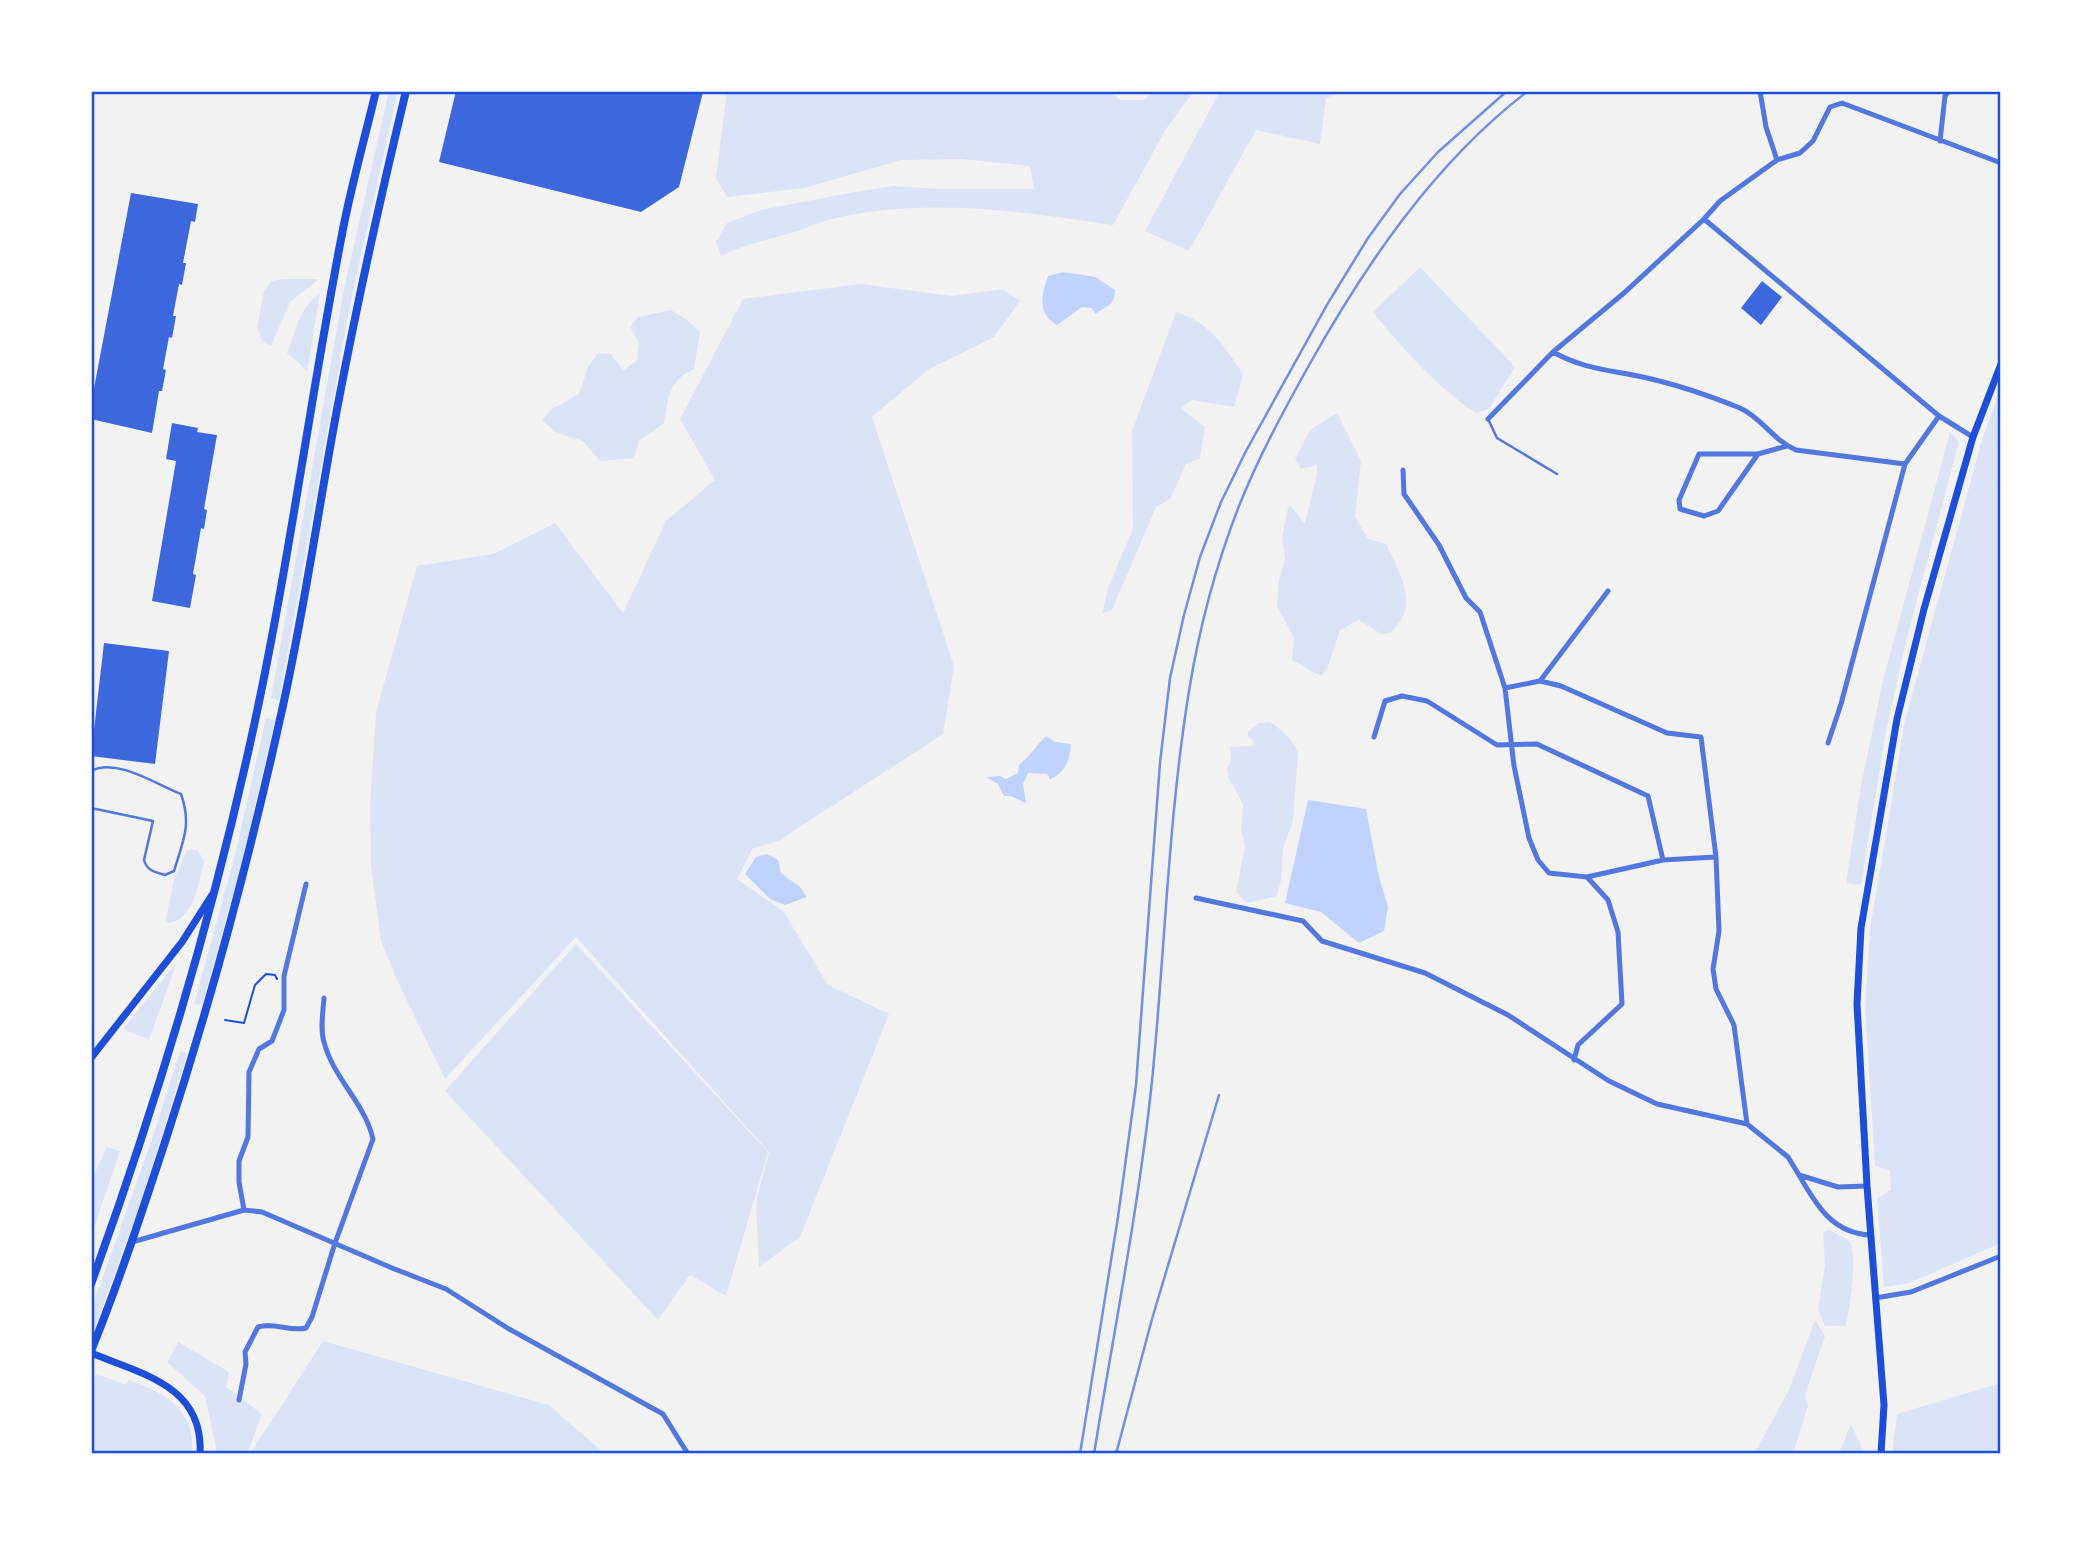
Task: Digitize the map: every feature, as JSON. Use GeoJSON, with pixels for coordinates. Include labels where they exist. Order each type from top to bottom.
{"type":"FeatureCollection","features":[{"type":"Feature","properties":{"kind":"main road"},"geometry":{"type":"LineString","coordinates":[[91,1284],[153,1101],[214,891],[256,720],[289,547],[343,226],[376,91]]}},
{"type":"Feature","properties":{"kind":"main road"},"geometry":{"type":"LineString","coordinates":[[200,1454],[197,1422],[185,1399],[163,1384],[91,1352],[132,1242],[216,981],[245,871],[284,704],[338,406],[406,91]]}},
{"type":"Feature","properties":{"kind":"main road"},"geometry":{"type":"LineString","coordinates":[[1881,1454],[1884,1405],[1867,1186],[1857,1004],[1861,928],[1897,719],[1973,437],[2001,364]]}},
{"type":"Feature","properties":{"kind":"main road"},"geometry":{"type":"LineString","coordinates":[[91,1058],[182,942],[214,891]]}},
{"type":"Feature","properties":{"kind":"street"},"geometry":{"type":"LineString","coordinates":[[1760,91],[1766,127],[1777,160]]}},
{"type":"Feature","properties":{"kind":"street"},"geometry":{"type":"LineString","coordinates":[[1940,141],[1945,96],[1949,91]]}},
{"type":"Feature","properties":{"kind":"street"},"geometry":{"type":"LineString","coordinates":[[1488,419],[1553,352],[1624,293],[1720,201],[1777,160],[1800,153],[1813,141],[1834,104],[1842,103],[2001,163]]}},
{"type":"Feature","properties":{"kind":"street"},"geometry":{"type":"LineString","coordinates":[[1704,219],[1940,416],[1973,437]]}},
{"type":"Feature","properties":{"kind":"street"},"geometry":{"type":"LineString","coordinates":[[1553,352],[1580,366],[1658,381],[1739,408],[1751,414],[1787,446],[1811,454],[1853,456],[1905,464]]}},
{"type":"Feature","properties":{"kind":"street"},"geometry":{"type":"LineString","coordinates":[[1828,743],[1905,464],[1940,416]]}},
{"type":"Feature","properties":{"kind":"street"},"geometry":{"type":"LineString","coordinates":[[1758,454],[1718,511],[1704,516],[1680,509],[1679,500],[1699,454],[1758,454],[1787,446]]}},
{"type":"Feature","properties":{"kind":"street"},"geometry":{"type":"LineString","coordinates":[[1403,470],[1404,494],[1439,545],[1466,597],[1480,612],[1505,688],[1520,798],[1529,838],[1538,860],[1549,873],[1587,877],[1663,860],[1716,856]]}},
{"type":"Feature","properties":{"kind":"street"},"geometry":{"type":"LineString","coordinates":[[1540,681],[1608,591]]}},
{"type":"Feature","properties":{"kind":"street"},"geometry":{"type":"LineString","coordinates":[[1505,688],[1540,681],[1561,686],[1667,733],[1701,737],[1716,856],[1719,931],[1713,969],[1716,989],[1734,1025],[1748,1124]]}},
{"type":"Feature","properties":{"kind":"street"},"geometry":{"type":"LineString","coordinates":[[1374,737],[1385,701],[1402,696],[1427,701],[1497,746],[1537,744],[1648,796],[1663,860]]}},
{"type":"Feature","properties":{"kind":"street"},"geometry":{"type":"LineString","coordinates":[[1574,1060],[1578,1045],[1622,1004],[1618,932],[1608,900],[1587,877]]}},
{"type":"Feature","properties":{"kind":"street"},"geometry":{"type":"LineString","coordinates":[[244,1210],[239,1161],[248,1137],[249,1072],[259,1049],[272,1041],[284,1010],[288,953],[301,914],[306,884]]}},
{"type":"Feature","properties":{"kind":"street"},"geometry":{"type":"LineString","coordinates":[[1196,898],[1303,921],[1322,941],[1425,973],[1508,1015],[1609,1081],[1657,1104],[1748,1124],[1788,1157],[1818,1209],[1840,1228],[1871,1235]]}},
{"type":"Feature","properties":{"kind":"street"},"geometry":{"type":"LineString","coordinates":[[239,1400],[246,1364],[245,1352],[258,1327],[265,1325],[297,1330],[306,1328],[312,1317],[335,1243],[373,1139],[370,1125],[333,1066],[323,1040],[324,998]]}},
{"type":"Feature","properties":{"kind":"street"},"geometry":{"type":"LineString","coordinates":[[1800,1175],[1838,1187],[1867,1186]]}},
{"type":"Feature","properties":{"kind":"street"},"geometry":{"type":"LineString","coordinates":[[132,1242],[244,1210],[262,1212],[446,1289],[509,1329],[663,1414],[688,1454]]}},
{"type":"Feature","properties":{"kind":"street"},"geometry":{"type":"LineString","coordinates":[[1875,1298],[1912,1292],[2001,1256]]}},
{"type":"Feature","properties":{"kind":"lane"},"geometry":{"type":"LineString","coordinates":[[1488,419],[1494,436],[1499,440],[1557,474]]}},
{"type":"Feature","properties":{"kind":"lane"},"geometry":{"type":"LineString","coordinates":[[91,771],[101,767],[142,775],[181,794],[187,813],[187,829],[174,871],[165,875],[148,870],[146,866],[144,860],[153,821],[91,808]]}},
{"type":"Feature","properties":{"kind":"path"},"geometry":{"type":"LineString","coordinates":[[225,1020],[244,1023],[255,985],[266,974],[275,975],[276,979],[284,981]]}},
{"type":"Feature","properties":{"kind":"shaded area"},"geometry":{"type":"Polygon","coordinates":[[[389,91],[398,91],[350,305],[279,701],[271,698],[344,289],[389,91]]]}},
{"type":"Feature","properties":{"kind":"shaded area"},"geometry":{"type":"Polygon","coordinates":[[[727,91],[1109,91],[1120,100],[1145,100],[1153,91],[1194,91],[1166,129],[1113,225],[972,208],[902,209],[832,219],[721,256],[716,242],[727,223],[761,210],[894,186],[1034,189],[1030,166],[961,159],[901,160],[804,188],[727,197],[716,178],[727,91]]]}},
{"type":"Feature","properties":{"kind":"shaded area"},"geometry":{"type":"Polygon","coordinates":[[[1220,91],[1344,91],[1326,98],[1320,144],[1256,130],[1189,251],[1145,231],[1220,91]]]}},
{"type":"Feature","properties":{"kind":"shaded area"},"geometry":{"type":"Polygon","coordinates":[[[1420,267],[1515,367],[1489,409],[1476,413],[1446,391],[1373,312],[1420,267]]]}},
{"type":"Feature","properties":{"kind":"shaded area"},"geometry":{"type":"Polygon","coordinates":[[[319,279],[290,302],[271,346],[263,342],[257,328],[264,291],[272,281],[319,279]]]}},
{"type":"Feature","properties":{"kind":"shaded area"},"geometry":{"type":"Polygon","coordinates":[[[861,284],[952,296],[1003,289],[1020,301],[994,337],[929,369],[872,417],[954,666],[943,734],[780,840],[752,849],[737,879],[783,911],[828,985],[889,1014],[800,1237],[759,1267],[756,1202],[769,1152],[576,937],[445,1079],[381,941],[371,867],[370,804],[376,712],[417,566],[493,554],[555,523],[623,613],[666,521],[715,480],[680,419],[743,299],[861,284]]]}},
{"type":"Feature","properties":{"kind":"shaded area"},"geometry":{"type":"Polygon","coordinates":[[[320,293],[307,372],[287,354],[303,312],[320,293]]]}},
{"type":"Feature","properties":{"kind":"shaded area"},"geometry":{"type":"Polygon","coordinates":[[[671,310],[700,332],[694,369],[675,384],[664,423],[639,441],[634,458],[600,461],[583,441],[557,433],[542,420],[552,409],[579,394],[588,367],[598,353],[611,354],[623,371],[637,360],[639,342],[630,327],[638,317],[671,310]]]}},
{"type":"Feature","properties":{"kind":"shaded area"},"geometry":{"type":"Polygon","coordinates":[[[1176,312],[1197,321],[1215,336],[1243,374],[1234,407],[1192,400],[1180,408],[1205,427],[1200,458],[1186,464],[1170,499],[1156,507],[1112,610],[1102,614],[1108,588],[1133,529],[1132,431],[1176,312]]]}},
{"type":"Feature","properties":{"kind":"shaded area"},"geometry":{"type":"Polygon","coordinates":[[[2001,386],[2001,1243],[1909,1283],[1884,1287],[1877,1198],[1891,1190],[1890,1171],[1875,1166],[1865,1006],[1870,929],[1905,721],[1982,440],[2001,386]]]}},
{"type":"Feature","properties":{"kind":"shaded area"},"geometry":{"type":"Polygon","coordinates":[[[1337,413],[1361,461],[1355,517],[1368,539],[1386,544],[1403,582],[1406,602],[1401,620],[1390,633],[1381,634],[1359,620],[1340,630],[1327,669],[1321,676],[1292,660],[1294,638],[1277,606],[1279,579],[1285,559],[1282,537],[1288,508],[1290,505],[1305,524],[1317,474],[1317,465],[1301,469],[1295,458],[1311,429],[1337,413]]]}},
{"type":"Feature","properties":{"kind":"shaded area"},"geometry":{"type":"Polygon","coordinates":[[[1950,432],[1959,442],[1906,641],[1885,737],[1861,885],[1846,883],[1861,786],[1882,684],[1950,432]]]}},
{"type":"Feature","properties":{"kind":"shaded area"},"geometry":{"type":"Polygon","coordinates":[[[266,718],[275,720],[243,859],[202,1005],[194,1004],[235,855],[266,718]]]}},
{"type":"Feature","properties":{"kind":"shaded area"},"geometry":{"type":"Polygon","coordinates":[[[1269,722],[1286,735],[1298,753],[1293,821],[1283,848],[1277,896],[1246,903],[1236,892],[1245,846],[1241,829],[1243,805],[1228,776],[1227,768],[1231,760],[1230,747],[1252,746],[1254,742],[1248,732],[1259,723],[1269,722]]]}},
{"type":"Feature","properties":{"kind":"shaded area"},"geometry":{"type":"Polygon","coordinates":[[[187,850],[198,850],[204,861],[194,900],[183,916],[165,923],[174,879],[187,850]]]}},
{"type":"Feature","properties":{"kind":"shaded area"},"geometry":{"type":"Polygon","coordinates":[[[576,944],[768,1152],[726,1296],[690,1275],[658,1320],[445,1091],[576,944]]]}},
{"type":"Feature","properties":{"kind":"shaded area"},"geometry":{"type":"Polygon","coordinates":[[[177,962],[149,1040],[123,1029],[177,962]]]}},
{"type":"Feature","properties":{"kind":"shaded area"},"geometry":{"type":"Polygon","coordinates":[[[180,1051],[187,1054],[142,1199],[91,1338],[91,1310],[180,1051]]]}},
{"type":"Feature","properties":{"kind":"shaded area"},"geometry":{"type":"Polygon","coordinates":[[[107,1147],[120,1151],[91,1237],[91,1181],[107,1147]]]}},
{"type":"Feature","properties":{"kind":"shaded area"},"geometry":{"type":"Polygon","coordinates":[[[1830,1230],[1847,1240],[1852,1248],[1852,1282],[1846,1326],[1825,1326],[1818,1310],[1825,1265],[1823,1232],[1830,1230]]]}},
{"type":"Feature","properties":{"kind":"shaded area"},"geometry":{"type":"Polygon","coordinates":[[[1815,1320],[1825,1336],[1805,1395],[1808,1406],[1793,1454],[1754,1454],[1789,1390],[1815,1320]]]}},
{"type":"Feature","properties":{"kind":"shaded area"},"geometry":{"type":"Polygon","coordinates":[[[323,1341],[549,1405],[605,1454],[250,1454],[323,1341]]]}},
{"type":"Feature","properties":{"kind":"shaded area"},"geometry":{"type":"Polygon","coordinates":[[[178,1342],[229,1372],[226,1387],[262,1414],[247,1454],[214,1454],[216,1448],[205,1396],[167,1362],[178,1342]]]}},
{"type":"Feature","properties":{"kind":"shaded area"},"geometry":{"type":"Polygon","coordinates":[[[97,1374],[126,1385],[129,1380],[143,1385],[176,1405],[189,1425],[192,1454],[91,1454],[91,1386],[97,1374]]]}},
{"type":"Feature","properties":{"kind":"shaded area"},"geometry":{"type":"Polygon","coordinates":[[[2001,1383],[2001,1454],[1892,1454],[1897,1414],[2001,1383]]]}},
{"type":"Feature","properties":{"kind":"shaded area"},"geometry":{"type":"Polygon","coordinates":[[[1851,1424],[1865,1454],[1839,1454],[1851,1424]]]}},
{"type":"Feature","properties":{"kind":"water"},"geometry":{"type":"Polygon","coordinates":[[[1063,272],[1095,277],[1115,290],[1112,302],[1095,314],[1092,308],[1082,307],[1057,325],[1046,315],[1042,297],[1048,276],[1063,272]]]}},
{"type":"Feature","properties":{"kind":"water"},"geometry":{"type":"Polygon","coordinates":[[[1046,736],[1055,742],[1071,744],[1063,769],[1050,779],[1047,774],[1028,773],[1023,784],[1026,803],[1011,796],[1004,796],[998,784],[986,777],[1000,776],[1006,779],[1018,773],[1019,765],[1046,736]]]}},
{"type":"Feature","properties":{"kind":"water"},"geometry":{"type":"Polygon","coordinates":[[[1308,800],[1366,809],[1379,877],[1388,907],[1384,931],[1359,943],[1321,912],[1285,903],[1308,800]]]}},
{"type":"Feature","properties":{"kind":"water"},"geometry":{"type":"Polygon","coordinates":[[[767,854],[778,860],[781,873],[800,887],[807,897],[785,905],[770,899],[745,874],[756,857],[767,854]]]}},
{"type":"Feature","properties":{"kind":"building"},"geometry":{"type":"Polygon","coordinates":[[[456,91],[703,92],[679,187],[641,212],[439,162],[456,91]]]}},
{"type":"Feature","properties":{"kind":"building"},"geometry":{"type":"Polygon","coordinates":[[[131,193],[198,204],[195,222],[191,221],[182,285],[179,284],[173,316],[176,316],[172,338],[169,337],[163,369],[166,370],[162,391],[159,391],[152,433],[91,419],[91,404],[131,193]]]}},
{"type":"Feature","properties":{"kind":"building"},"geometry":{"type":"Polygon","coordinates":[[[1762,281],[1782,297],[1761,325],[1741,308],[1762,281]]]}},
{"type":"Feature","properties":{"kind":"building"},"geometry":{"type":"Polygon","coordinates":[[[172,423],[198,428],[197,432],[217,435],[204,509],[207,510],[204,529],[201,528],[193,574],[196,575],[190,608],[152,601],[176,461],[166,459],[172,423]]]}},
{"type":"Feature","properties":{"kind":"building"},"geometry":{"type":"Polygon","coordinates":[[[104,643],[169,651],[155,764],[91,756],[104,643]]]}},
{"type":"Feature","properties":{"kind":"railway"},"geometry":{"type":"LineString","coordinates":[[1080,1454],[1136,1085],[1160,763],[1170,678],[1200,557],[1221,502],[1246,451],[1328,303],[1368,238],[1400,194],[1438,152],[1507,91]]}},
{"type":"Feature","properties":{"kind":"railway"},"geometry":{"type":"LineString","coordinates":[[1094,1454],[1147,1128],[1171,837],[1182,739],[1198,644],[1223,551],[1246,488],[1271,435],[1353,291],[1432,183],[1494,119],[1528,91]]}},
{"type":"Feature","properties":{"kind":"railway"},"geometry":{"type":"LineString","coordinates":[[1116,1454],[1152,1319],[1219,1095]]}}]}
